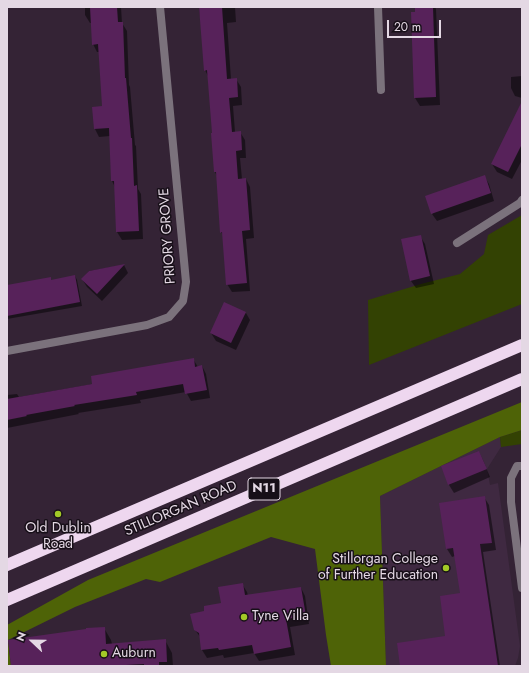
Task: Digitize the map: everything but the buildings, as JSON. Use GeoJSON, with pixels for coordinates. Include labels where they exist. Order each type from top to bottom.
{"type":"FeatureCollection","features":[{"type":"Feature","properties":{"kind":"highway","name":"STILLORGAN ROAD"},"geometry":{"type":"LineString","coordinates":[[7,565],[522,346]]}},
{"type":"Feature","properties":{"kind":"highway","name":"STILLORGAN ROAD"},"geometry":{"type":"LineString","coordinates":[[7,600],[522,379]]}},
{"type":"Feature","properties":{"kind":"street","name":"PRIORY GROVE"},"geometry":{"type":"LineString","coordinates":[[7,351],[147,325],[169,317],[183,301],[186,282],[160,7]]}},
{"type":"Feature","properties":{"kind":"street"},"geometry":{"type":"LineString","coordinates":[[378,7],[381,90]]}},
{"type":"Feature","properties":{"kind":"street"},"geometry":{"type":"LineString","coordinates":[[457,243],[520,203],[522,200]]}},
{"type":"Feature","properties":{"kind":"street"},"geometry":{"type":"LineString","coordinates":[[522,466],[517,466],[511,478],[511,502],[522,588]]}},
{"type":"Feature","properties":{"kind":"shaded area","name":"Stillorgan College of Further Education"},"geometry":{"type":"Polygon","coordinates":[[[500,437],[501,447],[487,469],[490,485],[498,483],[520,646],[515,666],[386,666],[380,496],[500,437]]]}},
{"type":"Feature","properties":{"kind":"green space"},"geometry":{"type":"Polygon","coordinates":[[[522,215],[522,304],[369,365],[368,300],[460,274],[484,254],[488,235],[522,215]]]}},
{"type":"Feature","properties":{"kind":"green space"},"geometry":{"type":"Polygon","coordinates":[[[522,402],[522,430],[500,437],[380,496],[386,666],[331,666],[315,549],[271,537],[160,582],[146,579],[75,607],[8,640],[11,666],[7,666],[7,625],[88,580],[522,402]]]}},
{"type":"Feature","properties":{"kind":"green space"},"geometry":{"type":"Polygon","coordinates":[[[522,430],[522,444],[501,447],[500,437],[522,430]]]}},
{"type":"Feature","properties":{"kind":"place","name":"Old Dublin Road"},"geometry":{"type":"Point","coordinates":[58,514]}},
{"type":"Feature","properties":{"kind":"place","name":"Stillorgan College of Further Education"},"geometry":{"type":"Point","coordinates":[446,568]}},
{"type":"Feature","properties":{"kind":"place","name":"Tyne Villa"},"geometry":{"type":"Point","coordinates":[244,617]}},
{"type":"Feature","properties":{"kind":"place","name":"Auburn"},"geometry":{"type":"Point","coordinates":[104,654]}}]}
